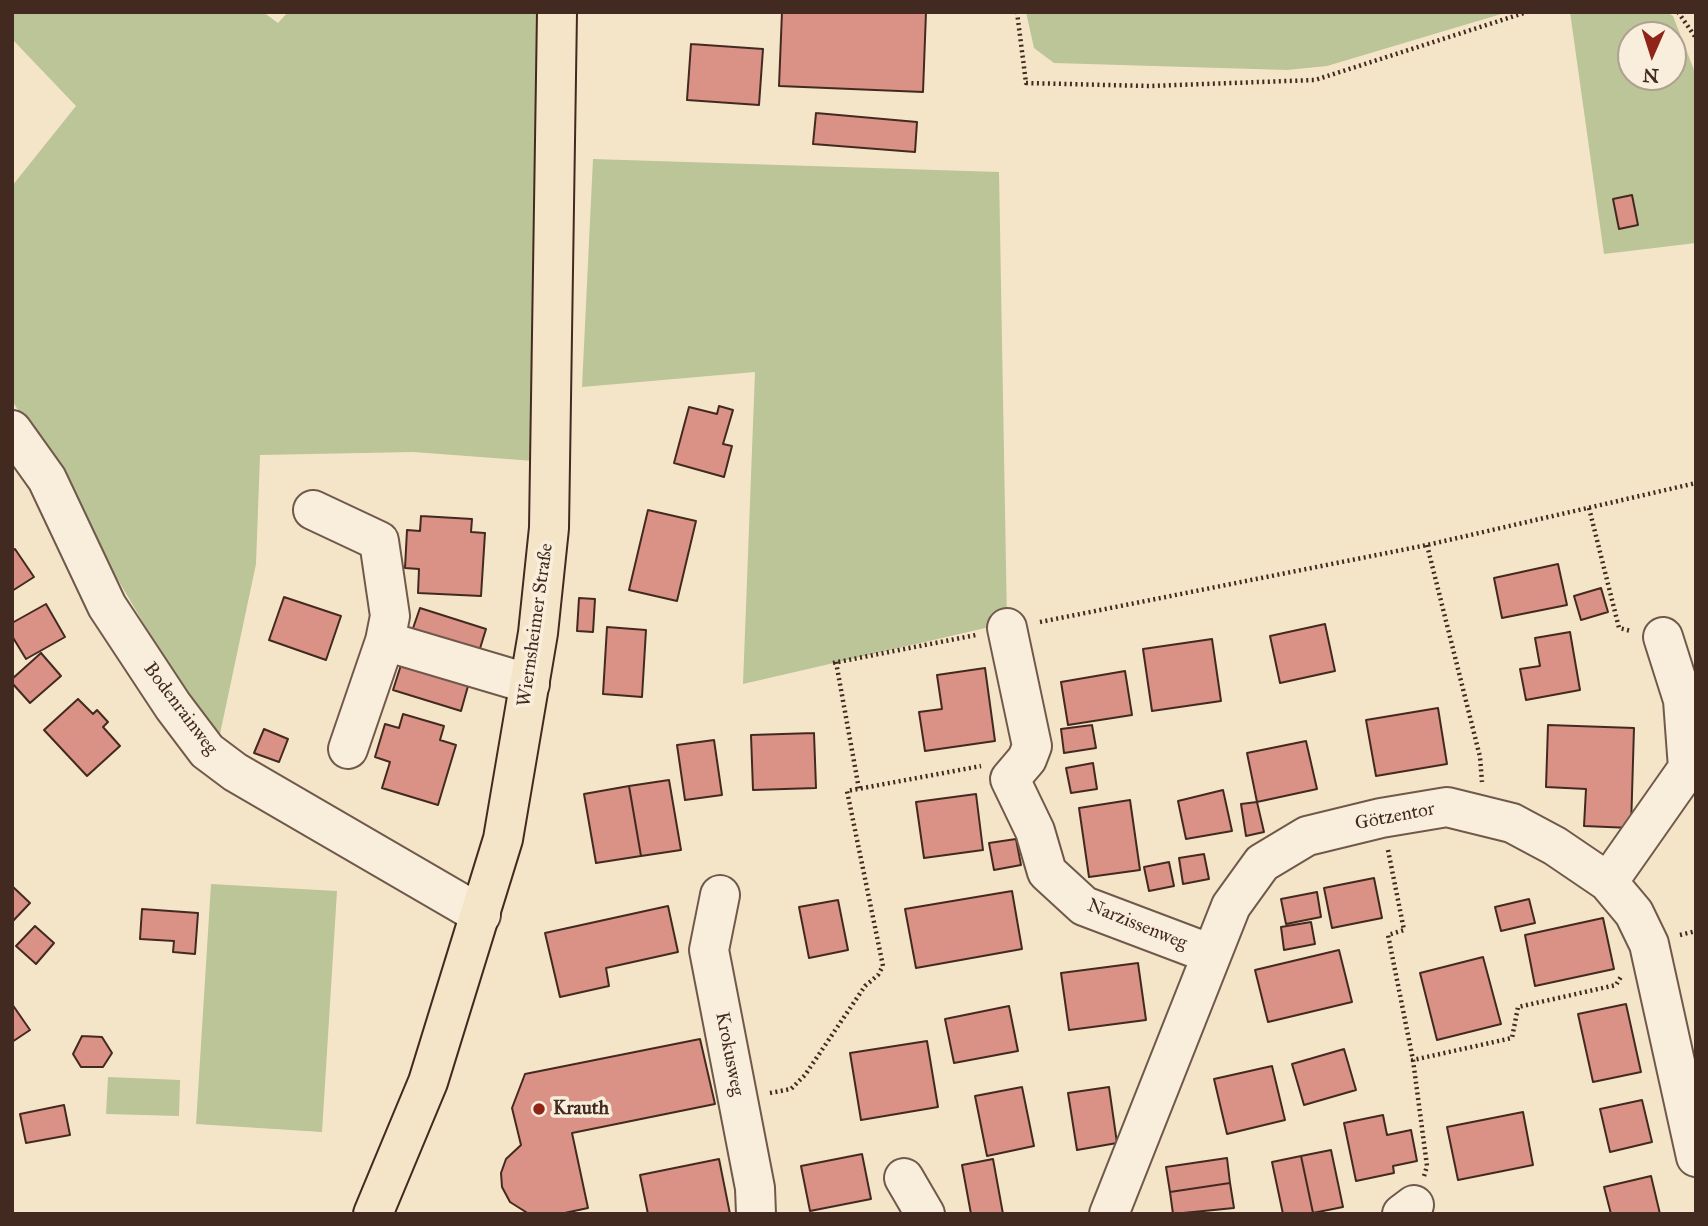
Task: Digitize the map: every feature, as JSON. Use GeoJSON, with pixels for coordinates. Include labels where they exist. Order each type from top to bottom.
{"type":"FeatureCollection","features":[{"type":"Feature","properties":{"kind":"main road","name":"Wiernsheimer Straße"},"geometry":{"type":"LineString","coordinates":[[373,1214],[428,1082],[481,915],[503,839],[530,684],[549,528],[557,12]]}},
{"type":"Feature","properties":{"kind":"street","name":"Bodenrainweg"},"geometry":{"type":"LineString","coordinates":[[12,430],[47,479],[107,606],[207,751],[235,772],[481,915]]}},
{"type":"Feature","properties":{"kind":"street"},"geometry":{"type":"LineString","coordinates":[[313,510],[379,541],[390,616],[385,641],[348,749]]}},
{"type":"Feature","properties":{"kind":"street"},"geometry":{"type":"LineString","coordinates":[[1007,628],[1032,746],[1027,759],[1010,779]]}},
{"type":"Feature","properties":{"kind":"street"},"geometry":{"type":"LineString","coordinates":[[1608,882],[1688,768],[1683,700],[1662,638]]}},
{"type":"Feature","properties":{"kind":"street"},"geometry":{"type":"LineString","coordinates":[[385,641],[530,684]]}},
{"type":"Feature","properties":{"kind":"street","name":"Narzissenweg"},"geometry":{"type":"LineString","coordinates":[[1010,779],[1035,831],[1047,872],[1084,906],[1211,954]]}},
{"type":"Feature","properties":{"kind":"street","name":"Götzentor"},"geometry":{"type":"LineString","coordinates":[[1109,1214],[1231,906],[1262,863],[1307,836],[1381,818],[1447,807],[1512,823],[1544,840],[1608,882],[1634,913],[1649,944],[1696,1157]]}},
{"type":"Feature","properties":{"kind":"street","name":"Krokusweg"},"geometry":{"type":"LineString","coordinates":[[720,895],[709,950],[755,1188],[756,1214]]}},
{"type":"Feature","properties":{"kind":"street"},"geometry":{"type":"LineString","coordinates":[[904,1178],[925,1214]]}},
{"type":"Feature","properties":{"kind":"path"},"geometry":{"type":"LineString","coordinates":[[1017,12],[1027,83],[1149,86],[1315,80],[1527,12]]}},
{"type":"Feature","properties":{"kind":"path"},"geometry":{"type":"LineString","coordinates":[[1678,12],[1696,38]]}},
{"type":"Feature","properties":{"kind":"path"},"geometry":{"type":"LineString","coordinates":[[859,789],[834,663],[1427,545],[1696,483]]}},
{"type":"Feature","properties":{"kind":"path"},"geometry":{"type":"LineString","coordinates":[[1589,508],[1619,628],[1662,638]]}},
{"type":"Feature","properties":{"kind":"path"},"geometry":{"type":"LineString","coordinates":[[1427,545],[1480,757],[1483,797],[1479,813]]}},
{"type":"Feature","properties":{"kind":"path"},"geometry":{"type":"LineString","coordinates":[[738,1097],[791,1090],[805,1075],[864,986],[878,975],[883,966],[847,792],[987,765],[1010,779]]}},
{"type":"Feature","properties":{"kind":"path"},"geometry":{"type":"LineString","coordinates":[[1381,818],[1404,930],[1388,935],[1413,1060],[1421,1130]]}},
{"type":"Feature","properties":{"kind":"path"},"geometry":{"type":"LineString","coordinates":[[1413,1060],[1512,1038],[1518,1007],[1616,985],[1634,954],[1649,944],[1696,931]]}},
{"type":"Feature","properties":{"kind":"green space"},"geometry":{"type":"Polygon","coordinates":[[[12,12],[263,12],[278,23],[288,12],[545,12],[534,461],[413,452],[260,455],[256,564],[217,748],[12,400],[12,186],[76,106],[12,39],[12,12]]]}},
{"type":"Feature","properties":{"kind":"green space"},"geometry":{"type":"Polygon","coordinates":[[[1026,12],[1508,12],[1327,66],[1287,70],[1054,63],[1034,48],[1026,12]]]}},
{"type":"Feature","properties":{"kind":"green space"},"geometry":{"type":"Polygon","coordinates":[[[1570,12],[1667,12],[1673,16],[1675,21],[1617,21],[1617,91],[1687,91],[1687,52],[1696,75],[1696,243],[1604,254],[1570,12]]]}},
{"type":"Feature","properties":{"kind":"green space"},"geometry":{"type":"Polygon","coordinates":[[[593,159],[999,172],[1007,623],[743,684],[755,372],[582,387],[593,159]]]}},
{"type":"Feature","properties":{"kind":"green space"},"geometry":{"type":"Polygon","coordinates":[[[211,884],[337,891],[322,1132],[196,1124],[211,884]]]}},
{"type":"Feature","properties":{"kind":"green space"},"geometry":{"type":"Polygon","coordinates":[[[108,1077],[180,1080],[179,1116],[106,1114],[108,1077]]]}},
{"type":"Feature","properties":{"kind":"building"},"geometry":{"type":"Polygon","coordinates":[[[782,12],[926,12],[923,92],[779,86],[782,12]]]}},
{"type":"Feature","properties":{"kind":"building"},"geometry":{"type":"Polygon","coordinates":[[[691,44],[763,49],[759,105],[687,100],[691,44]]]}},
{"type":"Feature","properties":{"kind":"building"},"geometry":{"type":"Polygon","coordinates":[[[816,113],[917,122],[915,152],[813,144],[816,113]]]}},
{"type":"Feature","properties":{"kind":"building"},"geometry":{"type":"Polygon","coordinates":[[[1632,195],[1638,225],[1619,229],[1613,199],[1632,195]]]}},
{"type":"Feature","properties":{"kind":"building"},"geometry":{"type":"Polygon","coordinates":[[[719,406],[733,410],[723,444],[732,446],[724,477],[674,463],[689,407],[717,414],[719,406]]]}},
{"type":"Feature","properties":{"kind":"building"},"geometry":{"type":"Polygon","coordinates":[[[648,510],[696,521],[677,601],[629,590],[648,510]]]}},
{"type":"Feature","properties":{"kind":"building"},"geometry":{"type":"Polygon","coordinates":[[[421,516],[472,519],[471,532],[485,533],[481,596],[418,593],[419,569],[405,568],[407,530],[420,531],[421,516]]]}},
{"type":"Feature","properties":{"kind":"building"},"geometry":{"type":"Polygon","coordinates":[[[15,549],[34,577],[12,591],[12,551],[15,549]]]}},
{"type":"Feature","properties":{"kind":"building"},"geometry":{"type":"Polygon","coordinates":[[[1558,564],[1567,605],[1502,618],[1494,578],[1558,564]]]}},
{"type":"Feature","properties":{"kind":"building"},"geometry":{"type":"Polygon","coordinates":[[[1601,588],[1608,612],[1581,620],[1574,596],[1601,588]]]}},
{"type":"Feature","properties":{"kind":"building"},"geometry":{"type":"Polygon","coordinates":[[[284,597],[341,616],[326,660],[269,640],[284,597]]]}},
{"type":"Feature","properties":{"kind":"building"},"geometry":{"type":"Polygon","coordinates":[[[579,598],[595,599],[593,632],[577,631],[579,598]]]}},
{"type":"Feature","properties":{"kind":"building"},"geometry":{"type":"Polygon","coordinates":[[[46,604],[65,637],[26,659],[12,636],[12,623],[46,604]]]}},
{"type":"Feature","properties":{"kind":"building"},"geometry":{"type":"Polygon","coordinates":[[[420,608],[486,629],[478,655],[411,634],[420,608]]]}},
{"type":"Feature","properties":{"kind":"building"},"geometry":{"type":"Polygon","coordinates":[[[1325,624],[1335,671],[1280,683],[1270,636],[1325,624]]]}},
{"type":"Feature","properties":{"kind":"building"},"geometry":{"type":"Polygon","coordinates":[[[607,627],[646,630],[642,697],[603,694],[607,627]]]}},
{"type":"Feature","properties":{"kind":"building"},"geometry":{"type":"Polygon","coordinates":[[[1570,632],[1580,690],[1526,700],[1520,669],[1540,666],[1535,638],[1570,632]]]}},
{"type":"Feature","properties":{"kind":"building"},"geometry":{"type":"Polygon","coordinates":[[[1212,639],[1221,701],[1152,711],[1143,649],[1212,639]]]}},
{"type":"Feature","properties":{"kind":"building"},"geometry":{"type":"Polygon","coordinates":[[[41,653],[61,676],[30,703],[12,683],[12,679],[41,653]]]}},
{"type":"Feature","properties":{"kind":"building"},"geometry":{"type":"Polygon","coordinates":[[[401,665],[468,686],[461,711],[393,690],[401,665]]]}},
{"type":"Feature","properties":{"kind":"building"},"geometry":{"type":"Polygon","coordinates":[[[985,668],[995,741],[925,751],[919,712],[942,709],[937,675],[985,668]]]}},
{"type":"Feature","properties":{"kind":"building"},"geometry":{"type":"Polygon","coordinates":[[[1125,671],[1132,715],[1068,725],[1061,682],[1125,671]]]}},
{"type":"Feature","properties":{"kind":"building"},"geometry":{"type":"Polygon","coordinates":[[[78,699],[93,714],[97,710],[108,722],[103,727],[120,746],[87,776],[44,730],[78,699]]]}},
{"type":"Feature","properties":{"kind":"building"},"geometry":{"type":"Polygon","coordinates":[[[1438,708],[1447,764],[1376,776],[1366,720],[1438,708]]]}},
{"type":"Feature","properties":{"kind":"building"},"geometry":{"type":"Polygon","coordinates":[[[403,714],[444,726],[440,740],[456,745],[438,805],[382,788],[390,762],[375,757],[385,724],[399,728],[403,714]]]}},
{"type":"Feature","properties":{"kind":"building"},"geometry":{"type":"Polygon","coordinates":[[[1092,725],[1096,748],[1064,753],[1061,729],[1092,725]]]}},
{"type":"Feature","properties":{"kind":"building"},"geometry":{"type":"Polygon","coordinates":[[[1548,725],[1634,728],[1631,828],[1584,826],[1586,789],[1546,787],[1548,725]]]}},
{"type":"Feature","properties":{"kind":"building"},"geometry":{"type":"Polygon","coordinates":[[[264,729],[288,739],[279,762],[254,753],[264,729]]]}},
{"type":"Feature","properties":{"kind":"building"},"geometry":{"type":"Polygon","coordinates":[[[814,733],[816,788],[753,790],[751,735],[814,733]]]}},
{"type":"Feature","properties":{"kind":"building"},"geometry":{"type":"Polygon","coordinates":[[[714,740],[722,795],[685,800],[677,745],[714,740]]]}},
{"type":"Feature","properties":{"kind":"building"},"geometry":{"type":"Polygon","coordinates":[[[1306,741],[1317,789],[1257,802],[1247,753],[1306,741]]]}},
{"type":"Feature","properties":{"kind":"building"},"geometry":{"type":"Polygon","coordinates":[[[1093,763],[1097,789],[1071,793],[1066,768],[1093,763]]]}},
{"type":"Feature","properties":{"kind":"building"},"geometry":{"type":"Polygon","coordinates":[[[669,780],[681,850],[641,856],[629,786],[669,780]]]}},
{"type":"Feature","properties":{"kind":"building"},"geometry":{"type":"Polygon","coordinates":[[[629,786],[641,856],[596,863],[584,794],[629,786]]]}},
{"type":"Feature","properties":{"kind":"building"},"geometry":{"type":"Polygon","coordinates":[[[1223,790],[1232,831],[1186,839],[1178,801],[1223,790]]]}},
{"type":"Feature","properties":{"kind":"building"},"geometry":{"type":"Polygon","coordinates":[[[976,794],[983,850],[924,858],[916,802],[976,794]]]}},
{"type":"Feature","properties":{"kind":"building"},"geometry":{"type":"Polygon","coordinates":[[[1130,800],[1140,870],[1089,877],[1079,808],[1130,800]]]}},
{"type":"Feature","properties":{"kind":"building"},"geometry":{"type":"Polygon","coordinates":[[[1257,802],[1264,832],[1246,836],[1241,804],[1257,802]]]}},
{"type":"Feature","properties":{"kind":"building"},"geometry":{"type":"Polygon","coordinates":[[[1016,839],[1021,865],[994,870],[989,843],[1016,839]]]}},
{"type":"Feature","properties":{"kind":"building"},"geometry":{"type":"Polygon","coordinates":[[[1204,854],[1209,879],[1183,884],[1179,858],[1204,854]]]}},
{"type":"Feature","properties":{"kind":"building"},"geometry":{"type":"Polygon","coordinates":[[[1169,862],[1174,886],[1149,891],[1144,867],[1169,862]]]}},
{"type":"Feature","properties":{"kind":"building"},"geometry":{"type":"Polygon","coordinates":[[[1374,878],[1382,918],[1332,928],[1324,888],[1374,878]]]}},
{"type":"Feature","properties":{"kind":"building"},"geometry":{"type":"Polygon","coordinates":[[[12,886],[30,903],[12,922],[12,886]]]}},
{"type":"Feature","properties":{"kind":"building"},"geometry":{"type":"Polygon","coordinates":[[[1012,891],[1022,949],[916,968],[905,909],[1012,891]]]}},
{"type":"Feature","properties":{"kind":"building"},"geometry":{"type":"Polygon","coordinates":[[[1317,892],[1321,917],[1286,924],[1281,899],[1317,892]]]}},
{"type":"Feature","properties":{"kind":"building"},"geometry":{"type":"Polygon","coordinates":[[[1529,899],[1535,923],[1501,931],[1495,907],[1529,899]]]}},
{"type":"Feature","properties":{"kind":"building"},"geometry":{"type":"Polygon","coordinates":[[[838,900],[848,950],[809,958],[799,907],[838,900]]]}},
{"type":"Feature","properties":{"kind":"building"},"geometry":{"type":"Polygon","coordinates":[[[668,906],[678,952],[606,968],[609,986],[560,997],[545,933],[668,906]]]}},
{"type":"Feature","properties":{"kind":"building"},"geometry":{"type":"Polygon","coordinates":[[[142,909],[198,913],[195,954],[173,952],[174,941],[140,939],[142,909]]]}},
{"type":"Feature","properties":{"kind":"building"},"geometry":{"type":"Polygon","coordinates":[[[1603,918],[1614,969],[1535,986],[1525,935],[1603,918]]]}},
{"type":"Feature","properties":{"kind":"building"},"geometry":{"type":"Polygon","coordinates":[[[1311,922],[1315,944],[1284,950],[1281,927],[1311,922]]]}},
{"type":"Feature","properties":{"kind":"building"},"geometry":{"type":"Polygon","coordinates":[[[35,926],[54,943],[36,964],[16,946],[35,926]]]}},
{"type":"Feature","properties":{"kind":"building"},"geometry":{"type":"Polygon","coordinates":[[[1339,950],[1352,1002],[1268,1022],[1255,970],[1339,950]]]}},
{"type":"Feature","properties":{"kind":"building"},"geometry":{"type":"Polygon","coordinates":[[[1483,957],[1501,1024],[1437,1040],[1420,973],[1483,957]]]}},
{"type":"Feature","properties":{"kind":"building"},"geometry":{"type":"Polygon","coordinates":[[[1138,963],[1146,1020],[1069,1030],[1061,973],[1138,963]]]}},
{"type":"Feature","properties":{"kind":"building"},"geometry":{"type":"Polygon","coordinates":[[[12,1004],[30,1030],[12,1042],[12,1004]]]}},
{"type":"Feature","properties":{"kind":"building"},"geometry":{"type":"Polygon","coordinates":[[[1626,1004],[1641,1072],[1593,1082],[1578,1014],[1626,1004]]]}},
{"type":"Feature","properties":{"kind":"building"},"geometry":{"type":"Polygon","coordinates":[[[1009,1006],[1018,1051],[954,1063],[945,1019],[1009,1006]]]}},
{"type":"Feature","properties":{"kind":"building"},"geometry":{"type":"Polygon","coordinates":[[[82,1036],[102,1037],[112,1053],[103,1067],[81,1067],[73,1054],[82,1036]]]}},
{"type":"Feature","properties":{"kind":"building"},"geometry":{"type":"Polygon","coordinates":[[[700,1039],[715,1104],[572,1133],[588,1208],[560,1214],[529,1214],[510,1202],[502,1187],[501,1173],[506,1159],[521,1145],[512,1108],[525,1074],[700,1039]]]}},
{"type":"Feature","properties":{"kind":"building"},"geometry":{"type":"Polygon","coordinates":[[[927,1041],[938,1107],[861,1120],[850,1053],[927,1041]]]}},
{"type":"Feature","properties":{"kind":"building"},"geometry":{"type":"Polygon","coordinates":[[[1344,1049],[1356,1090],[1304,1105],[1292,1064],[1344,1049]]]}},
{"type":"Feature","properties":{"kind":"building"},"geometry":{"type":"Polygon","coordinates":[[[1272,1066],[1285,1120],[1227,1134],[1214,1079],[1272,1066]]]}},
{"type":"Feature","properties":{"kind":"building"},"geometry":{"type":"Polygon","coordinates":[[[1022,1087],[1034,1146],[987,1156],[975,1096],[1022,1087]]]}},
{"type":"Feature","properties":{"kind":"building"},"geometry":{"type":"Polygon","coordinates":[[[1109,1087],[1117,1143],[1077,1150],[1068,1093],[1109,1087]]]}},
{"type":"Feature","properties":{"kind":"building"},"geometry":{"type":"Polygon","coordinates":[[[1642,1100],[1652,1142],[1610,1152],[1600,1109],[1642,1100]]]}},
{"type":"Feature","properties":{"kind":"building"},"geometry":{"type":"Polygon","coordinates":[[[64,1105],[70,1135],[26,1143],[20,1114],[64,1105]]]}},
{"type":"Feature","properties":{"kind":"building"},"geometry":{"type":"Polygon","coordinates":[[[1523,1112],[1533,1165],[1458,1180],[1447,1127],[1523,1112]]]}},
{"type":"Feature","properties":{"kind":"building"},"geometry":{"type":"Polygon","coordinates":[[[1383,1115],[1387,1135],[1411,1130],[1417,1161],[1393,1166],[1394,1173],[1356,1181],[1344,1123],[1383,1115]]]}},
{"type":"Feature","properties":{"kind":"building"},"geometry":{"type":"Polygon","coordinates":[[[1331,1150],[1343,1207],[1313,1213],[1301,1156],[1331,1150]]]}},
{"type":"Feature","properties":{"kind":"building"},"geometry":{"type":"Polygon","coordinates":[[[862,1154],[871,1199],[810,1211],[801,1166],[862,1154]]]}},
{"type":"Feature","properties":{"kind":"building"},"geometry":{"type":"Polygon","coordinates":[[[1301,1156],[1313,1213],[1283,1214],[1272,1162],[1301,1156]]]}},
{"type":"Feature","properties":{"kind":"building"},"geometry":{"type":"Polygon","coordinates":[[[1227,1158],[1230,1183],[1170,1192],[1166,1167],[1227,1158]]]}},
{"type":"Feature","properties":{"kind":"building"},"geometry":{"type":"Polygon","coordinates":[[[719,1159],[730,1214],[648,1214],[640,1175],[719,1159]]]}},
{"type":"Feature","properties":{"kind":"building"},"geometry":{"type":"Polygon","coordinates":[[[993,1159],[1003,1214],[971,1214],[962,1165],[993,1159]]]}},
{"type":"Feature","properties":{"kind":"building"},"geometry":{"type":"Polygon","coordinates":[[[1651,1176],[1660,1214],[1611,1214],[1604,1187],[1651,1176]]]}},
{"type":"Feature","properties":{"kind":"building"},"geometry":{"type":"Polygon","coordinates":[[[1230,1183],[1234,1208],[1173,1214],[1170,1192],[1230,1183]]]}},
{"type":"Feature","properties":{"kind":"place","name":"Krauth"},"geometry":{"type":"Point","coordinates":[539,1109]}}]}
